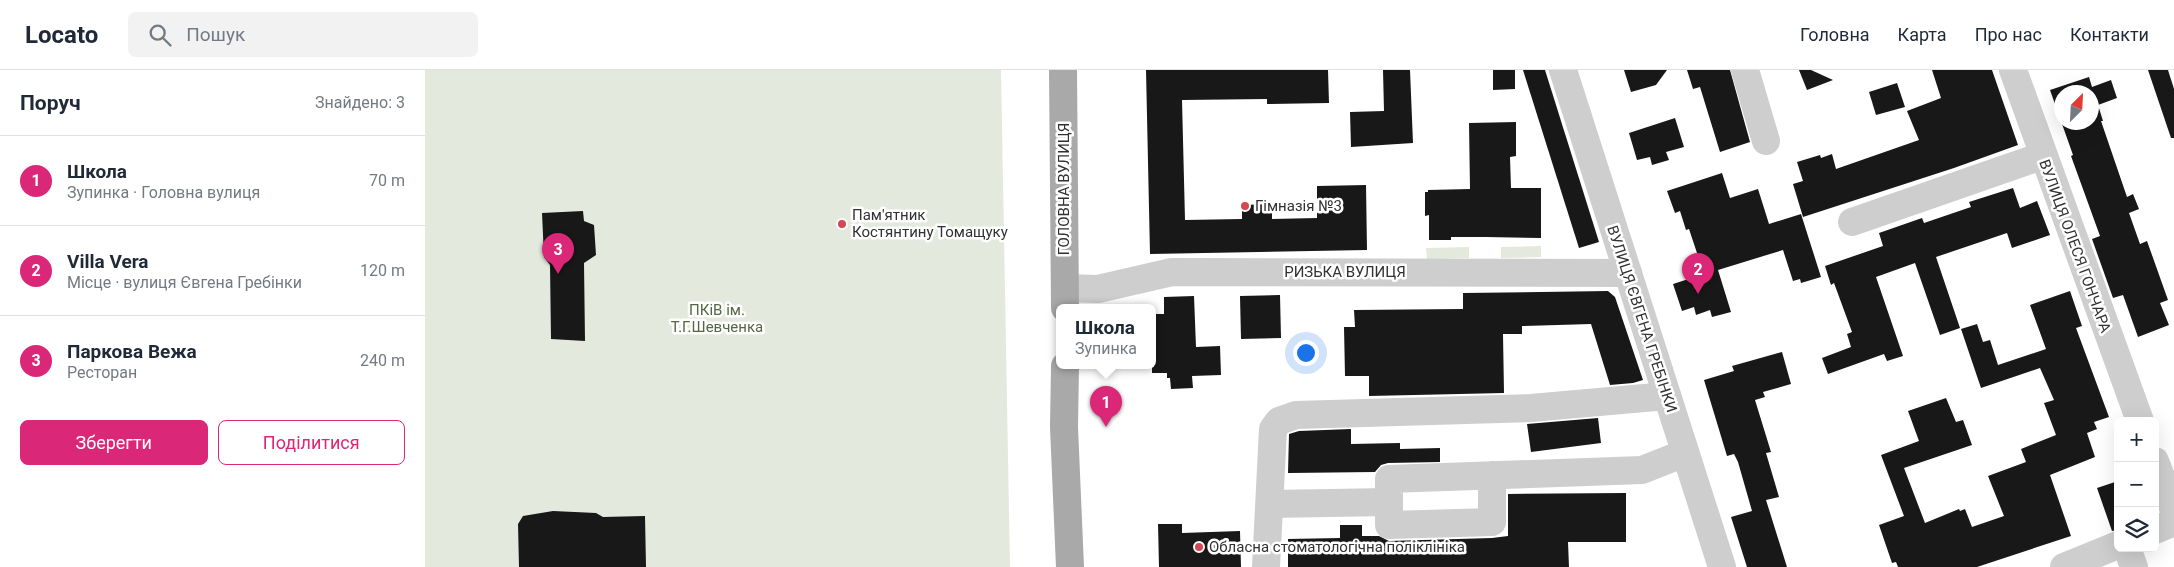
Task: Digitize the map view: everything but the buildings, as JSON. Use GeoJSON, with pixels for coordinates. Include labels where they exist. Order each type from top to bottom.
{"type":"FeatureCollection","features":[{"type":"Feature","properties":{"kind":"main road","name":"ГОЛОВНА ВУЛИЦЯ"},"geometry":{"type":"LineString","coordinates":[[1063,70],[1065,298]]}},
{"type":"Feature","properties":{"kind":"main road"},"geometry":{"type":"LineString","coordinates":[[1065,369],[1064,427],[1070,567]]}},
{"type":"Feature","properties":{"kind":"street","name":"ВУЛИЦЯ ЄВГЕНА ГРЕБІНКИ"},"geometry":{"type":"LineString","coordinates":[[1563,70],[1722,567]]}},
{"type":"Feature","properties":{"kind":"street"},"geometry":{"type":"LineString","coordinates":[[1745,70],[1766,141]]}},
{"type":"Feature","properties":{"kind":"street","name":"ВУЛИЦЯ ОЛЕСЯ ГОНЧАРА"},"geometry":{"type":"LineString","coordinates":[[2013,70],[2042,156],[2139,417]]}},
{"type":"Feature","properties":{"kind":"street"},"geometry":{"type":"LineString","coordinates":[[1852,222],[2042,156]]}},
{"type":"Feature","properties":{"kind":"street","name":"РИЗЬКА ВУЛИЦЯ"},"geometry":{"type":"LineString","coordinates":[[1065,298],[1173,272],[1627,273]]}},
{"type":"Feature","properties":{"kind":"street"},"geometry":{"type":"LineString","coordinates":[[1267,567],[1273,429],[1279,421],[1296,415],[1531,408],[1667,396]]}},
{"type":"Feature","properties":{"kind":"street"},"geometry":{"type":"LineString","coordinates":[[1492,476],[1492,522],[1389,525],[1389,479],[1642,470],[1685,453]]}},
{"type":"Feature","properties":{"kind":"street"},"geometry":{"type":"LineString","coordinates":[[2155,462],[2174,510]]}},
{"type":"Feature","properties":{"kind":"street"},"geometry":{"type":"LineString","coordinates":[[1270,504],[1389,502]]}},
{"type":"Feature","properties":{"kind":"street"},"geometry":{"type":"LineString","coordinates":[[2159,528],[2174,522]]}},
{"type":"Feature","properties":{"kind":"street"},"geometry":{"type":"LineString","coordinates":[[2064,567],[2114,547]]}},
{"type":"Feature","properties":{"kind":"street"},"geometry":{"type":"LineString","coordinates":[[2129,552],[2135,567]]}},
{"type":"Feature","properties":{"kind":"green space","name":"ПКіВ ім. Т.Г.Шевченка"},"geometry":{"type":"Polygon","coordinates":[[[425,70],[1001,70],[1010,567],[425,567],[425,70]]]}},
{"type":"Feature","properties":{"kind":"green space"},"geometry":{"type":"Polygon","coordinates":[[[1541,246],[1541,257],[1501,258],[1501,247],[1541,246]]]}},
{"type":"Feature","properties":{"kind":"green space"},"geometry":{"type":"Polygon","coordinates":[[[1469,247],[1469,258],[1427,259],[1426,248],[1469,247]]]}},
{"type":"Feature","properties":{"kind":"place","name":"Гімназія №3"},"geometry":{"type":"Point","coordinates":[1245,206]}},
{"type":"Feature","properties":{"kind":"place","name":"Пам'ятник Костянтину Томащуку"},"geometry":{"type":"Point","coordinates":[842,224]}},
{"type":"Feature","properties":{"kind":"place","name":"Паркова Вежа"},"geometry":{"type":"Point","coordinates":[558,274]}},
{"type":"Feature","properties":{"kind":"place","name":"Villa Vera"},"geometry":{"type":"Point","coordinates":[1698,294]}},
{"type":"Feature","properties":{"kind":"place","name":"Школа"},"geometry":{"type":"Point","coordinates":[1106,427]}},
{"type":"Feature","properties":{"kind":"place","name":"Обласна стоматологічна поліклініка"},"geometry":{"type":"Point","coordinates":[1199,547]}}]}
